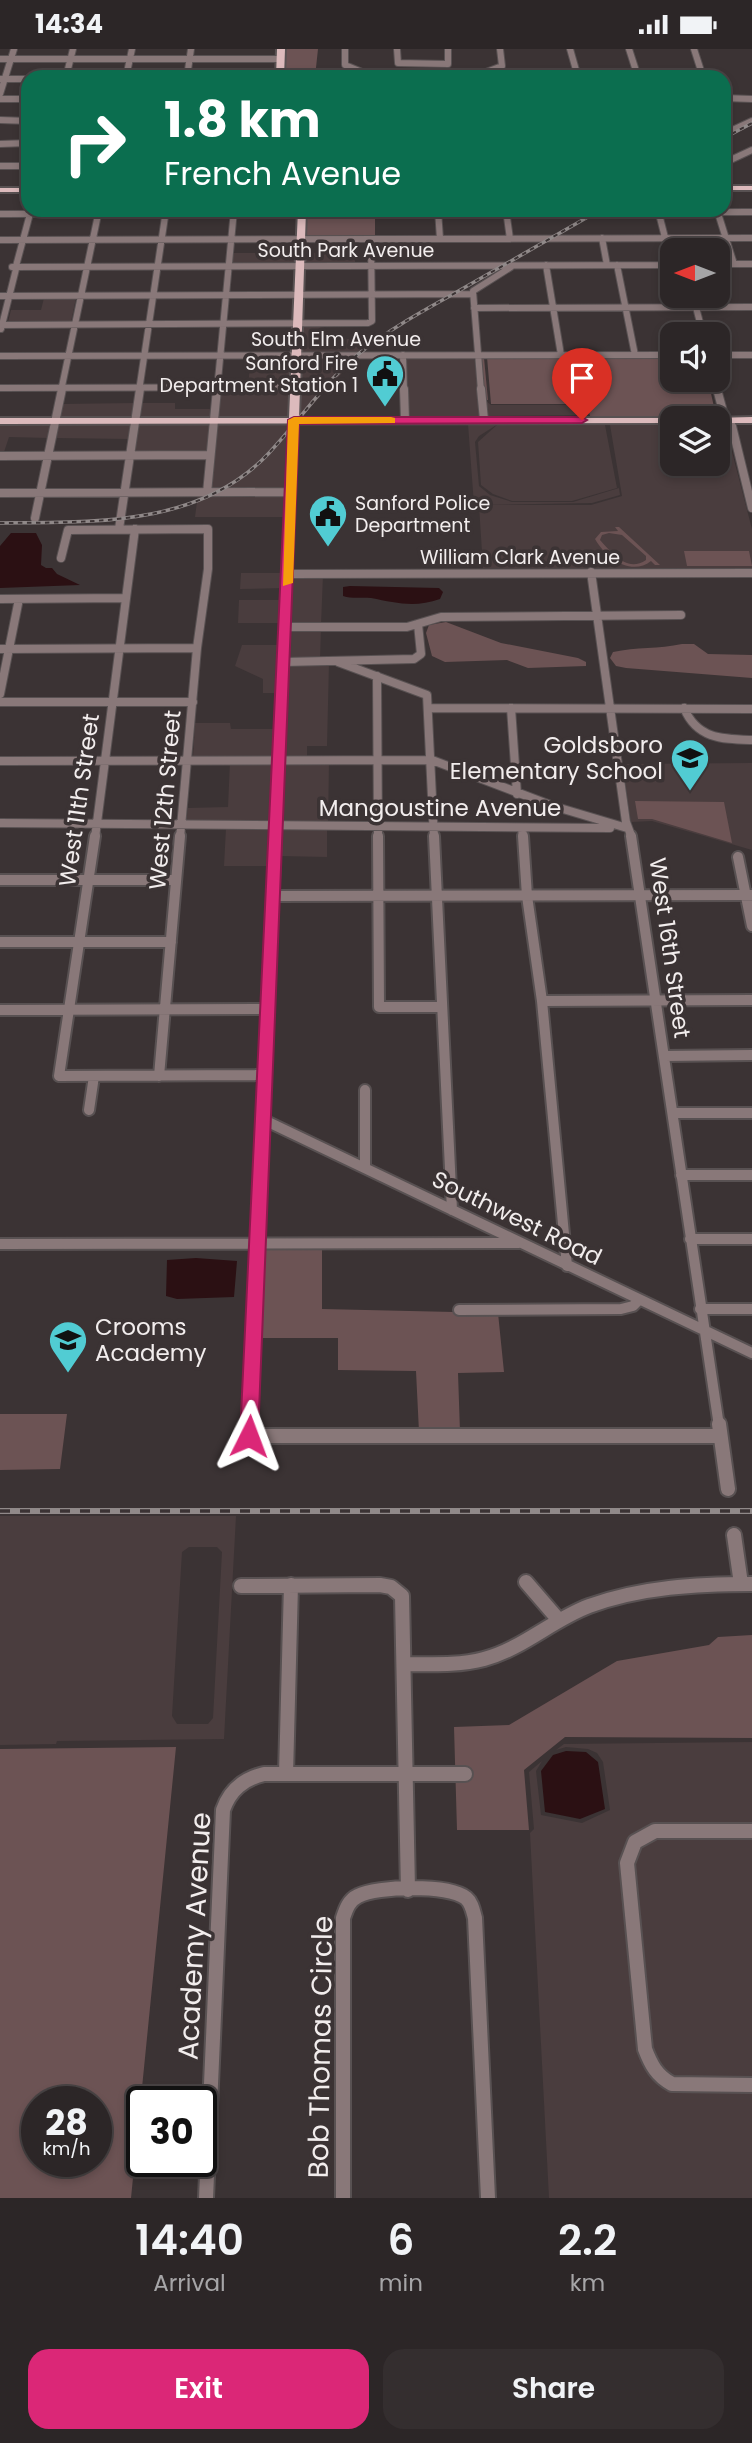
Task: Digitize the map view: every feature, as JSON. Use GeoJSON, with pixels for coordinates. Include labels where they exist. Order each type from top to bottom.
{"type":"FeatureCollection","features":[{"type":"Feature","properties":{"kind":"main road"},"geometry":{"type":"LineString","coordinates":[[280,70],[282,49]]}},
{"type":"Feature","properties":{"kind":"main road"},"geometry":{"type":"LineString","coordinates":[[731,188],[752,188]]}},
{"type":"Feature","properties":{"kind":"main road"},"geometry":{"type":"LineString","coordinates":[[0,190],[21,190]]}},
{"type":"Feature","properties":{"kind":"main road"},"geometry":{"type":"LineString","coordinates":[[294,420],[302,217]]}},
{"type":"Feature","properties":{"kind":"main road"},"geometry":{"type":"LineString","coordinates":[[0,421],[660,420]]}},
{"type":"Feature","properties":{"kind":"main road"},"geometry":{"type":"LineString","coordinates":[[730,420],[752,420]]}},
{"type":"Feature","properties":{"kind":"street"},"geometry":{"type":"LineString","coordinates":[[0,94],[2,79],[14,49]]}},
{"type":"Feature","properties":{"kind":"street"},"geometry":{"type":"LineString","coordinates":[[68,70],[73,49]]}},
{"type":"Feature","properties":{"kind":"street"},"geometry":{"type":"LineString","coordinates":[[128,70],[132,49]]}},
{"type":"Feature","properties":{"kind":"street"},"geometry":{"type":"LineString","coordinates":[[188,70],[191,49]]}},
{"type":"Feature","properties":{"kind":"street"},"geometry":{"type":"LineString","coordinates":[[345,49],[345,65],[355,70]]}},
{"type":"Feature","properties":{"kind":"street"},"geometry":{"type":"LineString","coordinates":[[397,49],[398,63],[405,65],[448,64],[448,49]]}},
{"type":"Feature","properties":{"kind":"street"},"geometry":{"type":"LineString","coordinates":[[492,70],[502,66],[500,49]]}},
{"type":"Feature","properties":{"kind":"street"},"geometry":{"type":"LineString","coordinates":[[570,49],[576,70]]}},
{"type":"Feature","properties":{"kind":"street"},"geometry":{"type":"LineString","coordinates":[[629,49],[637,70]]}},
{"type":"Feature","properties":{"kind":"street"},"geometry":{"type":"LineString","coordinates":[[636,49],[639,70]]}},
{"type":"Feature","properties":{"kind":"street"},"geometry":{"type":"LineString","coordinates":[[694,49],[701,70]]}},
{"type":"Feature","properties":{"kind":"street"},"geometry":{"type":"LineString","coordinates":[[0,59],[281,59]]}},
{"type":"Feature","properties":{"kind":"street"},"geometry":{"type":"LineString","coordinates":[[2,79],[21,79]]}},
{"type":"Feature","properties":{"kind":"street"},"geometry":{"type":"LineString","coordinates":[[731,98],[752,99]]}},
{"type":"Feature","properties":{"kind":"street"},"geometry":{"type":"LineString","coordinates":[[0,99],[21,99]]}},
{"type":"Feature","properties":{"kind":"street"},"geometry":{"type":"LineString","coordinates":[[0,120],[21,121]]}},
{"type":"Feature","properties":{"kind":"street"},"geometry":{"type":"LineString","coordinates":[[731,131],[752,121]]}},
{"type":"Feature","properties":{"kind":"street"},"geometry":{"type":"LineString","coordinates":[[0,143],[21,143]]}},
{"type":"Feature","properties":{"kind":"street"},"geometry":{"type":"LineString","coordinates":[[731,161],[752,151]]}},
{"type":"Feature","properties":{"kind":"street"},"geometry":{"type":"LineString","coordinates":[[736,159],[752,160]]}},
{"type":"Feature","properties":{"kind":"street"},"geometry":{"type":"LineString","coordinates":[[0,166],[21,166]]}},
{"type":"Feature","properties":{"kind":"street"},"geometry":{"type":"LineString","coordinates":[[731,211],[752,212]]}},
{"type":"Feature","properties":{"kind":"street"},"geometry":{"type":"LineString","coordinates":[[0,214],[21,213]]}},
{"type":"Feature","properties":{"kind":"street"},"geometry":{"type":"LineString","coordinates":[[29,217],[1,327],[75,324],[368,323],[372,321],[370,239]]}},
{"type":"Feature","properties":{"kind":"street"},"geometry":{"type":"LineString","coordinates":[[35,518],[80,295],[89,267],[97,217]]}},
{"type":"Feature","properties":{"kind":"street"},"geometry":{"type":"LineString","coordinates":[[119,529],[164,217]]}},
{"type":"Feature","properties":{"kind":"street"},"geometry":{"type":"LineString","coordinates":[[207,493],[233,217]]}},
{"type":"Feature","properties":{"kind":"street"},"geometry":{"type":"LineString","coordinates":[[438,217],[440,239]]}},
{"type":"Feature","properties":{"kind":"street"},"geometry":{"type":"LineString","coordinates":[[507,217],[510,239]]}},
{"type":"Feature","properties":{"kind":"street"},"geometry":{"type":"LineString","coordinates":[[660,217],[665,238]]}},
{"type":"Feature","properties":{"kind":"street"},"geometry":{"type":"LineString","coordinates":[[720,217],[725,238]]}},
{"type":"Feature","properties":{"kind":"street"},"geometry":{"type":"LineString","coordinates":[[602,238],[607,265]]}},
{"type":"Feature","properties":{"kind":"street"},"geometry":{"type":"LineString","coordinates":[[0,240],[660,238]]}},
{"type":"Feature","properties":{"kind":"street"},"geometry":{"type":"LineString","coordinates":[[730,238],[752,238]]}},
{"type":"Feature","properties":{"kind":"street"},"geometry":{"type":"LineString","coordinates":[[730,252],[734,264]]}},
{"type":"Feature","properties":{"kind":"street"},"geometry":{"type":"LineString","coordinates":[[730,264],[752,264]]}},
{"type":"Feature","properties":{"kind":"street"},"geometry":{"type":"LineString","coordinates":[[484,420],[473,294],[475,289],[513,265]]}},
{"type":"Feature","properties":{"kind":"street"},"geometry":{"type":"LineString","coordinates":[[547,265],[561,355]]}},
{"type":"Feature","properties":{"kind":"street"},"geometry":{"type":"LineString","coordinates":[[617,265],[635,355]]}},
{"type":"Feature","properties":{"kind":"street","name":"South Park Avenue"},"geometry":{"type":"LineString","coordinates":[[14,267],[660,265]]}},
{"type":"Feature","properties":{"kind":"street"},"geometry":{"type":"LineString","coordinates":[[0,296],[473,294]]}},
{"type":"Feature","properties":{"kind":"street"},"geometry":{"type":"LineString","coordinates":[[730,307],[752,307]]}},
{"type":"Feature","properties":{"kind":"street"},"geometry":{"type":"LineString","coordinates":[[474,308],[660,308]]}},
{"type":"Feature","properties":{"kind":"street"},"geometry":{"type":"LineString","coordinates":[[403,355],[405,421]]}},
{"type":"Feature","properties":{"kind":"street","name":"South Elm Avenue"},"geometry":{"type":"LineString","coordinates":[[0,356],[660,355]]}},
{"type":"Feature","properties":{"kind":"street"},"geometry":{"type":"LineString","coordinates":[[730,355],[752,355]]}},
{"type":"Feature","properties":{"kind":"street"},"geometry":{"type":"LineString","coordinates":[[0,388],[295,387]]}},
{"type":"Feature","properties":{"kind":"street"},"geometry":{"type":"LineString","coordinates":[[294,420],[249,1436],[720,1436]]}},
{"type":"Feature","properties":{"kind":"street"},"geometry":{"type":"LineString","coordinates":[[730,425],[752,507]]}},
{"type":"Feature","properties":{"kind":"street"},"geometry":{"type":"LineString","coordinates":[[0,456],[210,456]]}},
{"type":"Feature","properties":{"kind":"street"},"geometry":{"type":"LineString","coordinates":[[740,456],[752,456]]}},
{"type":"Feature","properties":{"kind":"street"},"geometry":{"type":"LineString","coordinates":[[0,493],[291,492]]}},
{"type":"Feature","properties":{"kind":"street"},"geometry":{"type":"LineString","coordinates":[[61,558],[68,530],[135,529]]}},
{"type":"Feature","properties":{"kind":"street","name":"West 12th Street"},"geometry":{"type":"LineString","coordinates":[[135,529],[208,529],[208,569],[197,648],[159,1076]]}},
{"type":"Feature","properties":{"kind":"street","name":"West 11th Street"},"geometry":{"type":"LineString","coordinates":[[94,1076],[60,1076],[77,942],[97,823],[135,529]]}},
{"type":"Feature","properties":{"kind":"street","name":"West 16th Street"},"geometry":{"type":"LineString","coordinates":[[591,572],[609,708],[627,828],[634,845],[728,1489]]}},
{"type":"Feature","properties":{"kind":"street","name":"William Clark Avenue"},"geometry":{"type":"LineString","coordinates":[[288,574],[752,573]]}},
{"type":"Feature","properties":{"kind":"street"},"geometry":{"type":"LineString","coordinates":[[0,599],[125,598]]}},
{"type":"Feature","properties":{"kind":"street"},"geometry":{"type":"LineString","coordinates":[[0,694],[4,649],[19,599]]}},
{"type":"Feature","properties":{"kind":"street"},"geometry":{"type":"LineString","coordinates":[[285,627],[407,627],[441,618],[681,615]]}},
{"type":"Feature","properties":{"kind":"street"},"geometry":{"type":"LineString","coordinates":[[284,661],[418,658],[421,654],[418,624]]}},
{"type":"Feature","properties":{"kind":"street"},"geometry":{"type":"LineString","coordinates":[[4,649],[197,648]]}},
{"type":"Feature","properties":{"kind":"street"},"geometry":{"type":"LineString","coordinates":[[338,661],[425,693],[429,708],[452,1210]]}},
{"type":"Feature","properties":{"kind":"street"},"geometry":{"type":"LineString","coordinates":[[377,676],[379,1007],[442,1007]]}},
{"type":"Feature","properties":{"kind":"street"},"geometry":{"type":"LineString","coordinates":[[0,702],[193,702]]}},
{"type":"Feature","properties":{"kind":"street"},"geometry":{"type":"LineString","coordinates":[[429,708],[752,709]]}},
{"type":"Feature","properties":{"kind":"street"},"geometry":{"type":"LineString","coordinates":[[511,708],[517,794]]}},
{"type":"Feature","properties":{"kind":"street"},"geometry":{"type":"LineString","coordinates":[[684,708],[688,722],[697,731],[715,737],[752,740]]}},
{"type":"Feature","properties":{"kind":"street"},"geometry":{"type":"LineString","coordinates":[[0,761],[432,760],[517,794],[627,828]]}},
{"type":"Feature","properties":{"kind":"street","name":"Mangoustine Avenue"},"geometry":{"type":"LineString","coordinates":[[0,823],[627,828]]}},
{"type":"Feature","properties":{"kind":"street"},"geometry":{"type":"LineString","coordinates":[[522,828],[527,896],[542,1001],[567,1266]]}},
{"type":"Feature","properties":{"kind":"street"},"geometry":{"type":"LineString","coordinates":[[738,857],[749,895],[752,926]]}},
{"type":"Feature","properties":{"kind":"street"},"geometry":{"type":"LineString","coordinates":[[0,880],[177,880]]}},
{"type":"Feature","properties":{"kind":"street"},"geometry":{"type":"LineString","coordinates":[[274,896],[749,895]]}},
{"type":"Feature","properties":{"kind":"street"},"geometry":{"type":"LineString","coordinates":[[0,942],[171,942]]}},
{"type":"Feature","properties":{"kind":"street"},"geometry":{"type":"LineString","coordinates":[[542,1001],[752,1000]]}},
{"type":"Feature","properties":{"kind":"street"},"geometry":{"type":"LineString","coordinates":[[0,1010],[269,1009]]}},
{"type":"Feature","properties":{"kind":"street"},"geometry":{"type":"LineString","coordinates":[[664,1056],[752,1055]]}},
{"type":"Feature","properties":{"kind":"street"},"geometry":{"type":"LineString","coordinates":[[89,1110],[94,1076],[266,1075]]}},
{"type":"Feature","properties":{"kind":"street"},"geometry":{"type":"LineString","coordinates":[[365,1090],[365,1168]]}},
{"type":"Feature","properties":{"kind":"street"},"geometry":{"type":"LineString","coordinates":[[673,1113],[752,1113]]}},
{"type":"Feature","properties":{"kind":"street","name":"Southwest Road"},"geometry":{"type":"LineString","coordinates":[[264,1120],[752,1353]]}},
{"type":"Feature","properties":{"kind":"street"},"geometry":{"type":"LineString","coordinates":[[681,1175],[752,1175]]}},
{"type":"Feature","properties":{"kind":"street"},"geometry":{"type":"LineString","coordinates":[[690,1239],[752,1239]]}},
{"type":"Feature","properties":{"kind":"street"},"geometry":{"type":"LineString","coordinates":[[0,1244],[522,1243]]}},
{"type":"Feature","properties":{"kind":"street"},"geometry":{"type":"LineString","coordinates":[[459,1310],[621,1309],[633,1306],[639,1300]]}},
{"type":"Feature","properties":{"kind":"street"},"geometry":{"type":"LineString","coordinates":[[701,1309],[752,1309]]}},
{"type":"Feature","properties":{"kind":"street"},"geometry":{"type":"LineString","coordinates":[[404,1664],[478,1661],[509,1648],[557,1618],[638,1592],[686,1585],[746,1584],[734,1535]]}},
{"type":"Feature","properties":{"kind":"street"},"geometry":{"type":"LineString","coordinates":[[526,1582],[557,1618]]}},
{"type":"Feature","properties":{"kind":"street"},"geometry":{"type":"LineString","coordinates":[[241,1585],[380,1585],[397,1590],[402,1596],[408,1890]]}},
{"type":"Feature","properties":{"kind":"street"},"geometry":{"type":"LineString","coordinates":[[286,1774],[291,1585]]}},
{"type":"Feature","properties":{"kind":"street","name":"Academy Avenue"},"geometry":{"type":"LineString","coordinates":[[206,2198],[223,1810],[227,1797],[251,1777],[286,1774],[465,1774]]}},
{"type":"Feature","properties":{"kind":"street"},"geometry":{"type":"LineString","coordinates":[[752,1831],[655,1831],[635,1840],[628,1851],[627,1863],[645,2049],[651,2066],[661,2078],[672,2084],[752,2085]]}},
{"type":"Feature","properties":{"kind":"street","name":"Bob Thomas Circle"},"geometry":{"type":"LineString","coordinates":[[343,2198],[343,1918],[354,1897],[367,1891],[408,1890],[457,1893],[471,1903],[475,1918],[488,2198]]}},
{"type":"Feature","properties":{"kind":"shaded area"},"geometry":{"type":"Polygon","coordinates":[[[284,49],[318,49],[316,70],[282,70],[284,49]]]}},
{"type":"Feature","properties":{"kind":"shaded area"},"geometry":{"type":"Polygon","coordinates":[[[305,217],[375,217],[375,238],[305,238],[305,217]]]}},
{"type":"Feature","properties":{"kind":"shaded area"},"geometry":{"type":"Polygon","coordinates":[[[355,252],[355,265],[302,265],[303,253],[355,252]]]}},
{"type":"Feature","properties":{"kind":"shaded area"},"geometry":{"type":"Polygon","coordinates":[[[233,253],[298,253],[297,265],[232,265],[233,253]]]}},
{"type":"Feature","properties":{"kind":"shaded area"},"geometry":{"type":"Polygon","coordinates":[[[44,298],[76,298],[71,322],[8,322],[11,310],[41,310],[44,298]]]}},
{"type":"Feature","properties":{"kind":"shaded area"},"geometry":{"type":"Polygon","coordinates":[[[300,325],[324,325],[323,339],[376,339],[360,354],[299,354],[300,325]]]}},
{"type":"Feature","properties":{"kind":"shaded area"},"geometry":{"type":"Polygon","coordinates":[[[251,356],[293,356],[292,386],[248,386],[251,356]]]}},
{"type":"Feature","properties":{"kind":"shaded area"},"geometry":{"type":"Polygon","coordinates":[[[299,356],[358,356],[302,416],[297,416],[299,356]]]}},
{"type":"Feature","properties":{"kind":"shaded area"},"geometry":{"type":"Polygon","coordinates":[[[406,356],[474,356],[481,416],[408,416],[406,356]]]}},
{"type":"Feature","properties":{"kind":"shaded area"},"geometry":{"type":"Polygon","coordinates":[[[480,356],[660,356],[660,392],[711,392],[714,406],[660,406],[660,416],[590,416],[587,404],[491,404],[487,357],[484,358],[488,400],[485,400],[480,356]]]}},
{"type":"Feature","properties":{"kind":"shaded area"},"geometry":{"type":"Polygon","coordinates":[[[220,388],[292,388],[291,416],[217,416],[220,388]]]}},
{"type":"Feature","properties":{"kind":"shaded area"},"geometry":{"type":"Polygon","coordinates":[[[485,400],[491,405],[585,405],[587,415],[487,416],[485,400]]]}},
{"type":"Feature","properties":{"kind":"shaded area"},"geometry":{"type":"Polygon","coordinates":[[[135,403],[133,417],[60,417],[62,404],[135,403]]]}},
{"type":"Feature","properties":{"kind":"shaded area"},"geometry":{"type":"Polygon","coordinates":[[[141,403],[175,403],[175,409],[212,409],[211,416],[139,417],[141,403]]]}},
{"type":"Feature","properties":{"kind":"shaded area"},"geometry":{"type":"Polygon","coordinates":[[[291,424],[288,491],[211,491],[216,425],[291,424]]]}},
{"type":"Feature","properties":{"kind":"shaded area"},"geometry":{"type":"Polygon","coordinates":[[[468,424],[498,424],[479,436],[475,442],[479,486],[490,495],[512,502],[573,502],[619,488],[620,495],[592,503],[474,505],[468,424]]]}},
{"type":"Feature","properties":{"kind":"shaded area"},"geometry":{"type":"Polygon","coordinates":[[[498,424],[605,425],[617,488],[572,501],[512,501],[493,494],[481,485],[478,442],[498,424]]]}},
{"type":"Feature","properties":{"kind":"shaded area"},"geometry":{"type":"Polygon","coordinates":[[[0,425],[52,425],[49,438],[9,437],[3,455],[0,455],[0,425]]]}},
{"type":"Feature","properties":{"kind":"shaded area"},"geometry":{"type":"Polygon","coordinates":[[[58,425],[131,425],[129,439],[55,438],[58,425]]]}},
{"type":"Feature","properties":{"kind":"shaded area"},"geometry":{"type":"Polygon","coordinates":[[[138,425],[210,425],[207,454],[133,455],[138,425]]]}},
{"type":"Feature","properties":{"kind":"shaded area"},"geometry":{"type":"Polygon","coordinates":[[[610,425],[660,425],[660,476],[730,476],[730,444],[752,529],[752,568],[483,568],[479,505],[591,505],[622,496],[610,425]]]}},
{"type":"Feature","properties":{"kind":"shaded area"},"geometry":{"type":"Polygon","coordinates":[[[198,494],[288,494],[287,517],[195,517],[198,494]]]}},
{"type":"Feature","properties":{"kind":"shaded area"},"geometry":{"type":"Polygon","coordinates":[[[615,527],[619,527],[660,565],[651,561],[635,567],[627,566],[612,558],[595,539],[601,532],[618,531],[615,527]],[[609,533],[602,535],[600,540],[626,563],[646,560],[646,556],[622,535],[609,533]]]}},
{"type":"Feature","properties":{"kind":"shaded area"},"geometry":{"type":"Polygon","coordinates":[[[11,533],[36,533],[42,545],[41,565],[52,568],[57,574],[80,585],[0,588],[0,546],[11,533]]]}},
{"type":"Feature","properties":{"kind":"shaded area"},"geometry":{"type":"Polygon","coordinates":[[[684,551],[749,551],[752,566],[687,566],[684,551]]]}},
{"type":"Feature","properties":{"kind":"shaded area"},"geometry":{"type":"Polygon","coordinates":[[[241,573],[284,573],[284,588],[240,589],[241,573]]]}},
{"type":"Feature","properties":{"kind":"shaded area"},"geometry":{"type":"Polygon","coordinates":[[[291,575],[323,575],[321,625],[289,625],[291,575]]]}},
{"type":"Feature","properties":{"kind":"shaded area"},"geometry":{"type":"Polygon","coordinates":[[[343,587],[439,588],[443,592],[440,599],[406,604],[343,596],[343,587]]]}},
{"type":"Feature","properties":{"kind":"shaded area"},"geometry":{"type":"Polygon","coordinates":[[[239,600],[283,600],[282,623],[238,623],[239,600]]]}},
{"type":"Feature","properties":{"kind":"shaded area"},"geometry":{"type":"Polygon","coordinates":[[[446,622],[501,643],[578,658],[586,662],[586,666],[528,668],[507,660],[445,662],[432,656],[426,633],[429,625],[446,622]]]}},
{"type":"Feature","properties":{"kind":"shaded area"},"geometry":{"type":"Polygon","coordinates":[[[289,628],[321,628],[320,660],[287,660],[289,628]]]}},
{"type":"Feature","properties":{"kind":"shaded area"},"geometry":{"type":"Polygon","coordinates":[[[694,644],[708,654],[752,655],[752,678],[626,668],[616,666],[610,658],[613,652],[694,644]]]}},
{"type":"Feature","properties":{"kind":"shaded area"},"geometry":{"type":"Polygon","coordinates":[[[242,645],[281,645],[279,693],[263,693],[263,679],[235,666],[242,645]]]}},
{"type":"Feature","properties":{"kind":"shaded area"},"geometry":{"type":"Polygon","coordinates":[[[287,663],[329,663],[327,746],[307,746],[307,758],[284,758],[287,663]]]}},
{"type":"Feature","properties":{"kind":"shaded area"},"geometry":{"type":"Polygon","coordinates":[[[195,723],[230,723],[231,729],[278,729],[276,758],[193,758],[195,723]]]}},
{"type":"Feature","properties":{"kind":"shaded area"},"geometry":{"type":"Polygon","coordinates":[[[230,762],[276,762],[274,825],[186,822],[188,808],[228,807],[230,762]]]}},
{"type":"Feature","properties":{"kind":"shaded area"},"geometry":{"type":"Polygon","coordinates":[[[283,762],[329,762],[328,825],[281,825],[283,762]]]}},
{"type":"Feature","properties":{"kind":"shaded area","name":"Goldsboro Elementary School"},"geometry":{"type":"Polygon","coordinates":[[[752,763],[752,850],[652,821],[631,822],[623,764],[752,763]]]}},
{"type":"Feature","properties":{"kind":"shaded area"},"geometry":{"type":"Polygon","coordinates":[[[635,801],[724,802],[732,843],[652,819],[638,819],[635,801]]]}},
{"type":"Feature","properties":{"kind":"shaded area"},"geometry":{"type":"Polygon","coordinates":[[[226,828],[273,828],[271,866],[224,866],[226,828]]]}},
{"type":"Feature","properties":{"kind":"shaded area"},"geometry":{"type":"Polygon","coordinates":[[[281,829],[327,829],[327,857],[280,856],[281,829]]]}},
{"type":"Feature","properties":{"kind":"shaded area"},"geometry":{"type":"Polygon","coordinates":[[[263,1246],[322,1246],[322,1309],[498,1313],[504,1372],[458,1373],[460,1432],[419,1432],[416,1371],[338,1370],[338,1338],[259,1338],[263,1246]]]}},
{"type":"Feature","properties":{"kind":"shaded area"},"geometry":{"type":"Polygon","coordinates":[[[196,1258],[237,1261],[234,1297],[177,1299],[166,1296],[167,1260],[196,1258]]]}},
{"type":"Feature","properties":{"kind":"shaded area"},"geometry":{"type":"Polygon","coordinates":[[[0,1414],[67,1414],[60,1469],[0,1470],[0,1414]]]}},
{"type":"Feature","properties":{"kind":"shaded area"},"geometry":{"type":"Polygon","coordinates":[[[0,1516],[236,1516],[224,1739],[57,1741],[56,1744],[0,1745],[0,1516]],[[189,1547],[182,1552],[172,1716],[177,1724],[208,1724],[213,1718],[222,1552],[217,1547],[189,1547]]]}},
{"type":"Feature","properties":{"kind":"shaded area"},"geometry":{"type":"Polygon","coordinates":[[[752,1635],[752,1738],[565,1737],[524,1770],[529,1830],[457,1830],[454,1727],[509,1725],[617,1661],[709,1645],[718,1637],[752,1635]]]}},
{"type":"Feature","properties":{"kind":"shaded area"},"geometry":{"type":"Polygon","coordinates":[[[752,1742],[752,1826],[655,1827],[642,1830],[629,1838],[623,1849],[621,1862],[638,2049],[644,2067],[655,2081],[672,2090],[752,2091],[752,2198],[549,2198],[530,1833],[534,1829],[529,1772],[542,1761],[536,1771],[541,1815],[582,1823],[610,1810],[603,1762],[597,1753],[588,1749],[566,1747],[556,1750],[564,1744],[752,1742]]]}},
{"type":"Feature","properties":{"kind":"shaded area"},"geometry":{"type":"Polygon","coordinates":[[[176,1747],[142,2086],[126,2086],[126,2177],[133,2177],[131,2198],[0,2198],[0,1749],[176,1747]]]}},
{"type":"Feature","properties":{"kind":"shaded area"},"geometry":{"type":"Polygon","coordinates":[[[566,1751],[586,1752],[598,1762],[605,1809],[580,1819],[545,1812],[541,1771],[553,1755],[566,1751]]]}},
{"type":"Feature","properties":{"kind":"shaded area"},"geometry":{"type":"Polygon","coordinates":[[[752,1835],[752,2080],[674,2079],[657,2064],[651,2048],[633,1863],[640,1843],[648,1838],[752,1835]]]}},
{"type":"Feature","properties":{"kind":"railway"},"geometry":{"type":"LineString","coordinates":[[731,134],[752,123]]}},
{"type":"Feature","properties":{"kind":"railway"},"geometry":{"type":"LineString","coordinates":[[0,523],[108,520],[178,507],[211,495],[241,477],[269,453],[339,372],[377,340],[588,217]]}},
{"type":"Feature","properties":{"kind":"railway"},"geometry":{"type":"LineString","coordinates":[[0,1511],[752,1511]]}},
{"type":"Feature","properties":{"kind":"slow traffic"},"geometry":{"type":"LineString","coordinates":[[287,583],[294,420],[391,420]]}},
{"type":"Feature","properties":{"kind":"place","name":"Sanford Fire Department Station 1"},"geometry":{"type":"Point","coordinates":[385,408]}},
{"type":"Feature","properties":{"kind":"place","name":"Sanford Police Department"},"geometry":{"type":"Point","coordinates":[328,548]}},
{"type":"Feature","properties":{"kind":"place","name":"Goldsboro Elementary School"},"geometry":{"type":"Point","coordinates":[690,792]}},
{"type":"Feature","properties":{"kind":"place","name":"Crooms Academy"},"geometry":{"type":"Point","coordinates":[68,1374]}},
{"type":"Feature","properties":{"kind":"route"},"geometry":{"type":"LineString","coordinates":[[249,1436],[294,420],[582,420]]}}]}
